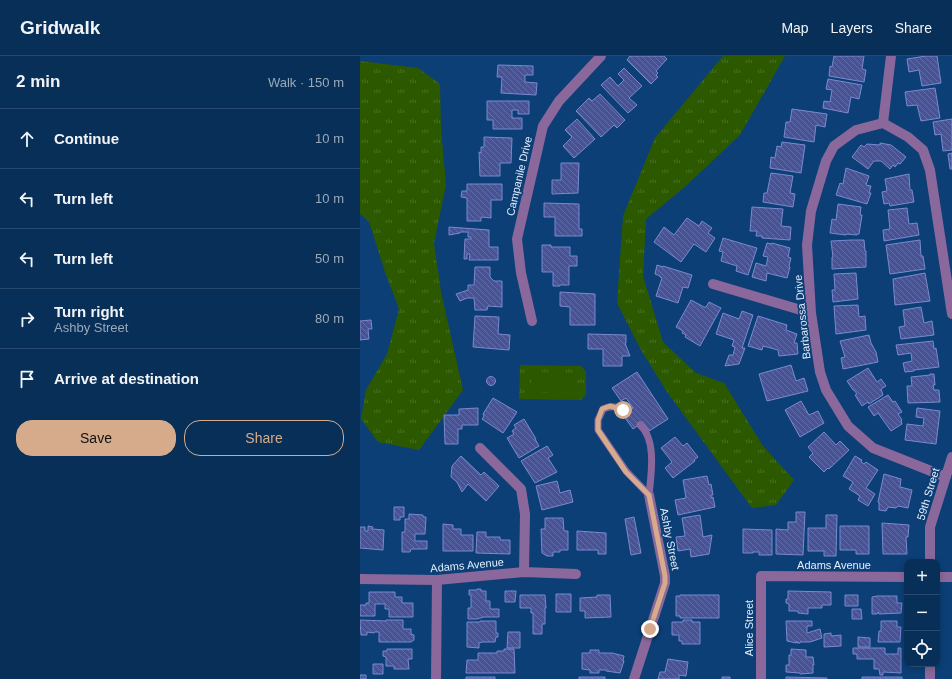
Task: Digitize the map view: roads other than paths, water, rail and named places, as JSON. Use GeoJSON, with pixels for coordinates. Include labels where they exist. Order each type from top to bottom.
{"type":"FeatureCollection","features":[{"type":"Feature","properties":{"kind":"street","name":"Campanile Drive"},"geometry":{"type":"LineString","coordinates":[[532,321],[521,273],[517,240],[543,126],[559,101],[601,56]]}},
{"type":"Feature","properties":{"kind":"street"},"geometry":{"type":"LineString","coordinates":[[890,56],[883,123],[908,137],[923,150],[930,170],[952,314]]}},
{"type":"Feature","properties":{"kind":"street","name":"Barbarossa Drive"},"geometry":{"type":"LineString","coordinates":[[883,123],[856,130],[834,146],[826,161],[811,212],[807,245],[811,313],[820,372],[826,390],[848,426],[873,448],[946,476]]}},
{"type":"Feature","properties":{"kind":"street"},"geometry":{"type":"LineString","coordinates":[[713,284],[811,313]]}},
{"type":"Feature","properties":{"kind":"street"},"geometry":{"type":"LineString","coordinates":[[480,448],[521,489],[525,514],[524,572]]}},
{"type":"Feature","properties":{"kind":"street","name":"59th Street"},"geometry":{"type":"LineString","coordinates":[[930,559],[930,527],[952,457]]}},
{"type":"Feature","properties":{"kind":"street","name":"Ashby Street"},"geometry":{"type":"LineString","coordinates":[[634,679],[665,583],[665,576],[649,495]]}},
{"type":"Feature","properties":{"kind":"street","name":"Adams Avenue"},"geometry":{"type":"LineString","coordinates":[[360,579],[437,580],[524,572],[576,574]]}},
{"type":"Feature","properties":{"kind":"street","name":"Adams Avenue"},"geometry":{"type":"LineString","coordinates":[[761,576],[904,577]]}},
{"type":"Feature","properties":{"kind":"street","name":"Alice Street"},"geometry":{"type":"LineString","coordinates":[[761,576],[761,679]]}},
{"type":"Feature","properties":{"kind":"street"},"geometry":{"type":"LineString","coordinates":[[940,577],[952,577]]}},
{"type":"Feature","properties":{"kind":"street"},"geometry":{"type":"LineString","coordinates":[[436,679],[437,580]]}},
{"type":"Feature","properties":{"kind":"street"},"geometry":{"type":"LineString","coordinates":[[930,667],[930,679]]}},
{"type":"Feature","properties":{"kind":"lane"},"geometry":{"type":"LineString","coordinates":[[626,413],[617,407],[610,406],[602,409],[598,420],[598,430],[626,472],[649,495]]}},
{"type":"Feature","properties":{"kind":"lane"},"geometry":{"type":"LineString","coordinates":[[640,424],[648,438],[652,457],[649,495]]}}]}
